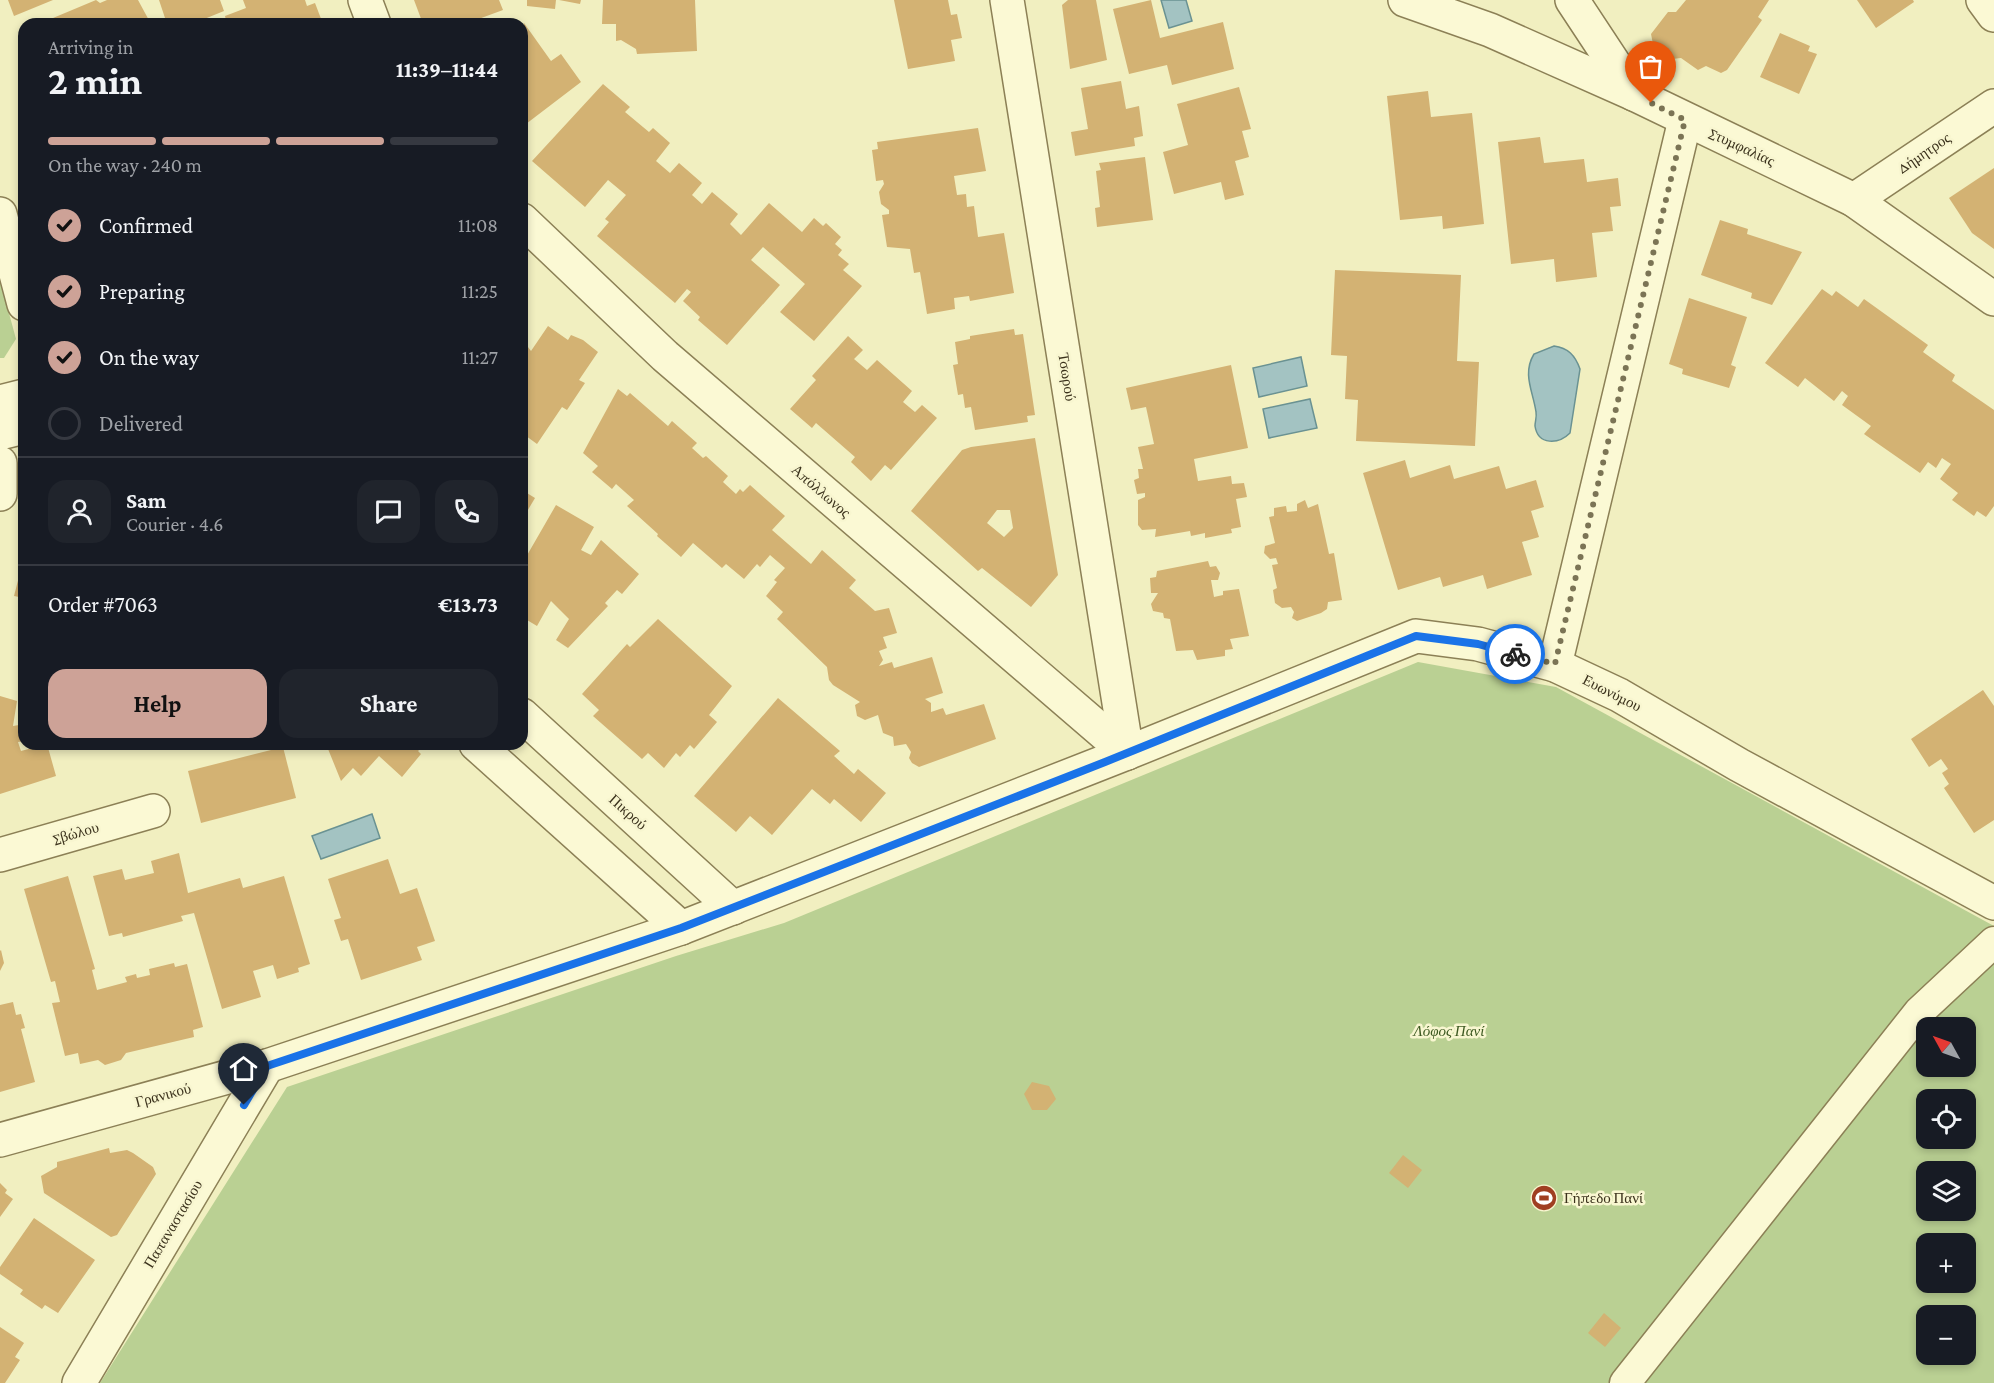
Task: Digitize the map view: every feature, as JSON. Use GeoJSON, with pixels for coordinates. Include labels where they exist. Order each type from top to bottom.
{"type":"FeatureCollection","features":[{"type":"Feature","properties":{"kind":"street"},"geometry":{"type":"LineString","coordinates":[[365,0],[372,18]]}},
{"type":"Feature","properties":{"kind":"street","name":"Τσωρού"},"geometry":{"type":"LineString","coordinates":[[1007,0],[1127,753]]}},
{"type":"Feature","properties":{"kind":"street","name":"Στυμφαλίας"},"geometry":{"type":"LineString","coordinates":[[1405,0],[1490,30],[1634,94],[1854,200],[1994,299]]}},
{"type":"Feature","properties":{"kind":"street"},"geometry":{"type":"LineString","coordinates":[[1572,0],[1634,94]]}},
{"type":"Feature","properties":{"kind":"street"},"geometry":{"type":"LineString","coordinates":[[1983,0],[1994,15]]}},
{"type":"Feature","properties":{"kind":"street","name":"Δήμητρος"},"geometry":{"type":"LineString","coordinates":[[1854,200],[1994,106]]}},
{"type":"Feature","properties":{"kind":"street"},"geometry":{"type":"LineString","coordinates":[[1555,664],[1685,120]]}},
{"type":"Feature","properties":{"kind":"street"},"geometry":{"type":"LineString","coordinates":[[0,204],[18,224]]}},
{"type":"Feature","properties":{"kind":"street"},"geometry":{"type":"LineString","coordinates":[[0,214],[18,282]]}},
{"type":"Feature","properties":{"kind":"street","name":"Απόλλωνος"},"geometry":{"type":"LineString","coordinates":[[528,226],[665,356],[1127,753]]}},
{"type":"Feature","properties":{"kind":"street"},"geometry":{"type":"LineString","coordinates":[[0,402],[18,398]]}},
{"type":"Feature","properties":{"kind":"street"},"geometry":{"type":"LineString","coordinates":[[0,433],[18,428]]}},
{"type":"Feature","properties":{"kind":"street"},"geometry":{"type":"LineString","coordinates":[[0,463],[0,494]]}},
{"type":"Feature","properties":{"kind":"street","name":"Ευωνύμου"},"geometry":{"type":"LineString","coordinates":[[734,908],[1416,636],[1478,644],[1555,664],[1618,695],[1739,765],[1994,903]]}},
{"type":"Feature","properties":{"kind":"street","name":"Πικρού"},"geometry":{"type":"LineString","coordinates":[[528,721],[734,908]]}},
{"type":"Feature","properties":{"kind":"street"},"geometry":{"type":"LineString","coordinates":[[483,750],[681,928]]}},
{"type":"Feature","properties":{"kind":"street","name":"Σβώλου"},"geometry":{"type":"LineString","coordinates":[[0,855],[153,811]]}},
{"type":"Feature","properties":{"kind":"street","name":"Γρανικού"},"geometry":{"type":"LineString","coordinates":[[0,1140],[267,1066],[681,928],[734,908]]}},
{"type":"Feature","properties":{"kind":"street"},"geometry":{"type":"LineString","coordinates":[[1625,1383],[1918,1012],[1994,942]]}},
{"type":"Feature","properties":{"kind":"street","name":"Παπαναστασίου"},"geometry":{"type":"LineString","coordinates":[[79,1383],[267,1066]]}},
{"type":"Feature","properties":{"kind":"green space"},"geometry":{"type":"Polygon","coordinates":[[[0,280],[16,339],[4,358],[0,358],[0,280]]]}},
{"type":"Feature","properties":{"kind":"green space","name":"Λόφος Πανί"},"geometry":{"type":"Polygon","coordinates":[[[1418,662],[1556,687],[1994,926],[1994,1383],[100,1383],[287,1087],[676,956],[784,923],[1418,662]]]}},
{"type":"Feature","properties":{"kind":"water"},"geometry":{"type":"Polygon","coordinates":[[[1161,0],[1186,0],[1192,21],[1169,28],[1161,0]]]}},
{"type":"Feature","properties":{"kind":"water"},"geometry":{"type":"Polygon","coordinates":[[[1554,346],[1570,353],[1580,369],[1570,433],[1555,441],[1550,441],[1540,437],[1535,426],[1536,414],[1529,383],[1529,369],[1534,354],[1554,346]]]}},
{"type":"Feature","properties":{"kind":"water"},"geometry":{"type":"Polygon","coordinates":[[[1301,357],[1307,386],[1259,397],[1253,368],[1301,357]]]}},
{"type":"Feature","properties":{"kind":"water"},"geometry":{"type":"Polygon","coordinates":[[[1310,399],[1317,428],[1269,438],[1263,409],[1310,399]]]}},
{"type":"Feature","properties":{"kind":"water"},"geometry":{"type":"Polygon","coordinates":[[[372,814],[380,838],[321,859],[312,836],[372,814]]]}},
{"type":"Feature","properties":{"kind":"building"},"geometry":{"type":"Polygon","coordinates":[[[8,0],[53,0],[14,16],[8,0]]]}},
{"type":"Feature","properties":{"kind":"building"},"geometry":{"type":"Polygon","coordinates":[[[96,0],[100,3],[107,0],[138,0],[148,18],[53,18],[96,0]]]}},
{"type":"Feature","properties":{"kind":"building"},"geometry":{"type":"Polygon","coordinates":[[[159,0],[220,0],[224,11],[207,18],[165,18],[159,0]]]}},
{"type":"Feature","properties":{"kind":"building"},"geometry":{"type":"Polygon","coordinates":[[[243,0],[305,0],[307,6],[315,3],[321,18],[226,18],[225,16],[246,8],[243,0]]]}},
{"type":"Feature","properties":{"kind":"building"},"geometry":{"type":"Polygon","coordinates":[[[414,0],[499,0],[503,10],[481,18],[421,18],[414,0]]]}},
{"type":"Feature","properties":{"kind":"building"},"geometry":{"type":"Polygon","coordinates":[[[527,0],[556,0],[555,9],[527,6],[527,0]]]}},
{"type":"Feature","properties":{"kind":"building"},"geometry":{"type":"Polygon","coordinates":[[[559,0],[581,0],[580,4],[559,0]]]}},
{"type":"Feature","properties":{"kind":"building"},"geometry":{"type":"Polygon","coordinates":[[[603,0],[695,0],[697,51],[637,54],[636,49],[621,40],[616,41],[616,24],[602,24],[603,0]]]}},
{"type":"Feature","properties":{"kind":"building"},"geometry":{"type":"Polygon","coordinates":[[[894,0],[948,0],[951,15],[957,14],[962,38],[951,40],[955,61],[908,69],[894,0]]]}},
{"type":"Feature","properties":{"kind":"building"},"geometry":{"type":"Polygon","coordinates":[[[1068,0],[1096,0],[1107,60],[1070,69],[1062,5],[1068,0]]]}},
{"type":"Feature","properties":{"kind":"building"},"geometry":{"type":"Polygon","coordinates":[[[1151,0],[1160,38],[1223,22],[1234,69],[1172,85],[1167,65],[1129,74],[1113,9],[1151,0]]]}},
{"type":"Feature","properties":{"kind":"building"},"geometry":{"type":"Polygon","coordinates":[[[1686,0],[1769,0],[1758,17],[1762,20],[1727,70],[1721,73],[1706,66],[1698,70],[1681,58],[1672,59],[1653,44],[1651,34],[1668,12],[1676,12],[1686,0]]]}},
{"type":"Feature","properties":{"kind":"building"},"geometry":{"type":"Polygon","coordinates":[[[1857,0],[1913,0],[1914,2],[1876,28],[1857,0]]]}},
{"type":"Feature","properties":{"kind":"building"},"geometry":{"type":"Polygon","coordinates":[[[528,29],[551,61],[561,54],[581,82],[528,122],[528,29]]]}},
{"type":"Feature","properties":{"kind":"building"},"geometry":{"type":"Polygon","coordinates":[[[1780,33],[1810,46],[1808,51],[1817,54],[1799,94],[1760,77],[1780,33]]]}},
{"type":"Feature","properties":{"kind":"building"},"geometry":{"type":"Polygon","coordinates":[[[1121,81],[1126,109],[1139,106],[1143,136],[1134,138],[1135,146],[1075,156],[1071,132],[1088,129],[1081,88],[1121,81]]]}},
{"type":"Feature","properties":{"kind":"building"},"geometry":{"type":"Polygon","coordinates":[[[603,84],[630,107],[625,112],[649,132],[653,128],[670,143],[656,161],[670,173],[679,163],[702,183],[692,195],[702,204],[712,192],[738,214],[730,224],[741,235],[769,203],[802,232],[814,218],[823,226],[826,223],[841,237],[835,244],[842,250],[838,255],[849,264],[843,270],[862,286],[814,341],[780,312],[805,284],[763,247],[751,260],[780,285],[727,345],[698,320],[700,317],[683,301],[691,292],[687,289],[675,303],[597,236],[609,222],[605,219],[626,195],[608,180],[585,207],[532,161],[603,84]]]}},
{"type":"Feature","properties":{"kind":"building"},"geometry":{"type":"Polygon","coordinates":[[[1239,87],[1251,129],[1242,131],[1249,157],[1235,161],[1244,195],[1225,200],[1221,182],[1174,194],[1163,152],[1188,145],[1177,104],[1239,87]]]}},
{"type":"Feature","properties":{"kind":"building"},"geometry":{"type":"Polygon","coordinates":[[[1428,91],[1431,117],[1472,113],[1484,224],[1443,229],[1442,216],[1400,220],[1387,96],[1428,91]]]}},
{"type":"Feature","properties":{"kind":"building"},"geometry":{"type":"Polygon","coordinates":[[[978,128],[986,171],[954,176],[957,195],[966,194],[967,207],[974,206],[978,237],[1004,233],[1014,293],[970,301],[969,296],[954,298],[955,309],[927,314],[920,272],[914,273],[910,249],[887,247],[882,215],[889,214],[889,210],[881,204],[879,192],[884,184],[883,180],[876,181],[872,150],[878,149],[877,142],[978,128]]]}},
{"type":"Feature","properties":{"kind":"building"},"geometry":{"type":"Polygon","coordinates":[[[1540,137],[1544,163],[1584,159],[1587,182],[1618,178],[1621,206],[1610,207],[1613,231],[1592,233],[1597,277],[1556,282],[1554,259],[1511,264],[1498,142],[1540,137]]]}},
{"type":"Feature","properties":{"kind":"building"},"geometry":{"type":"Polygon","coordinates":[[[1145,157],[1153,220],[1097,227],[1095,208],[1100,207],[1096,171],[1101,170],[1099,163],[1145,157]]]}},
{"type":"Feature","properties":{"kind":"building"},"geometry":{"type":"Polygon","coordinates":[[[1994,168],[1994,249],[1972,233],[1949,198],[1994,168]]]}},
{"type":"Feature","properties":{"kind":"building"},"geometry":{"type":"Polygon","coordinates":[[[1720,220],[1748,229],[1747,234],[1802,252],[1772,305],[1751,298],[1752,293],[1701,275],[1720,220]]]}},
{"type":"Feature","properties":{"kind":"building"},"geometry":{"type":"Polygon","coordinates":[[[1335,270],[1461,275],[1457,361],[1479,362],[1475,446],[1356,441],[1358,400],[1345,399],[1347,356],[1331,355],[1335,270]]]}},
{"type":"Feature","properties":{"kind":"building"},"geometry":{"type":"Polygon","coordinates":[[[1822,289],[1832,296],[1836,291],[1858,307],[1864,299],[1928,345],[1923,352],[1955,375],[1952,381],[1994,410],[1994,506],[1986,517],[1977,511],[1974,516],[1952,500],[1958,493],[1940,479],[1951,464],[1942,458],[1936,468],[1928,462],[1920,473],[1864,434],[1871,426],[1842,405],[1848,396],[1842,391],[1834,401],[1805,378],[1798,387],[1765,363],[1822,289]]]}},
{"type":"Feature","properties":{"kind":"building"},"geometry":{"type":"Polygon","coordinates":[[[1689,298],[1747,317],[1731,365],[1736,367],[1729,388],[1682,374],[1683,369],[1669,364],[1689,298]]]}},
{"type":"Feature","properties":{"kind":"building"},"geometry":{"type":"Polygon","coordinates":[[[548,326],[568,340],[571,335],[583,340],[598,352],[579,380],[585,383],[567,410],[562,407],[537,444],[528,437],[528,347],[531,351],[548,326]]]}},
{"type":"Feature","properties":{"kind":"building"},"geometry":{"type":"Polygon","coordinates":[[[1014,329],[1015,335],[1023,334],[1035,415],[1027,416],[1028,422],[975,430],[971,407],[965,408],[963,394],[958,395],[953,365],[958,364],[955,342],[970,339],[970,336],[1014,329]]]}},
{"type":"Feature","properties":{"kind":"building"},"geometry":{"type":"Polygon","coordinates":[[[848,336],[863,350],[854,359],[867,370],[877,360],[912,391],[903,402],[915,412],[922,405],[937,418],[891,470],[885,465],[871,481],[851,462],[855,457],[816,423],[812,428],[790,409],[816,380],[812,376],[848,336]]]}},
{"type":"Feature","properties":{"kind":"building"},"geometry":{"type":"Polygon","coordinates":[[[1231,365],[1248,448],[1194,459],[1198,481],[1231,476],[1232,484],[1244,483],[1247,497],[1236,499],[1241,527],[1231,529],[1232,533],[1205,538],[1205,533],[1191,536],[1190,531],[1155,537],[1156,529],[1142,530],[1138,525],[1138,500],[1145,497],[1145,493],[1137,494],[1134,480],[1139,478],[1138,469],[1143,469],[1138,447],[1154,444],[1146,407],[1131,410],[1126,388],[1231,365]]]}},
{"type":"Feature","properties":{"kind":"building"},"geometry":{"type":"Polygon","coordinates":[[[618,389],[627,396],[630,393],[668,426],[672,421],[697,443],[692,448],[703,458],[706,456],[728,476],[723,482],[736,494],[740,489],[743,492],[750,485],[785,516],[772,530],[811,564],[822,550],[856,580],[849,588],[875,611],[889,608],[897,633],[883,637],[887,648],[879,651],[883,660],[879,666],[892,662],[894,668],[932,657],[943,693],[925,699],[931,703],[931,712],[943,708],[946,715],[984,704],[996,739],[919,767],[912,763],[909,758],[911,752],[906,744],[894,746],[893,737],[883,733],[878,715],[865,720],[857,716],[855,705],[860,702],[833,685],[829,680],[827,667],[777,619],[783,612],[766,596],[777,582],[774,580],[785,568],[770,555],[760,567],[757,564],[744,579],[726,564],[722,568],[693,543],[681,557],[657,536],[658,534],[627,506],[634,500],[616,484],[612,489],[592,472],[598,466],[583,453],[618,389]]]}},
{"type":"Feature","properties":{"kind":"building"},"geometry":{"type":"Polygon","coordinates":[[[1035,438],[1058,575],[1031,607],[982,568],[978,571],[911,511],[962,450],[1035,438]],[[997,510],[987,523],[1004,537],[1013,528],[1010,510],[997,510]]]}},
{"type":"Feature","properties":{"kind":"building"},"geometry":{"type":"Polygon","coordinates":[[[1405,460],[1410,478],[1450,465],[1454,479],[1499,466],[1506,489],[1536,480],[1544,507],[1531,511],[1539,537],[1522,542],[1532,575],[1487,589],[1483,575],[1443,587],[1440,577],[1398,590],[1363,473],[1405,460]]]}},
{"type":"Feature","properties":{"kind":"building"},"geometry":{"type":"Polygon","coordinates":[[[528,494],[535,498],[528,510],[528,494]]]}},
{"type":"Feature","properties":{"kind":"building"},"geometry":{"type":"Polygon","coordinates":[[[1305,500],[1308,508],[1318,504],[1329,554],[1334,553],[1342,600],[1328,602],[1327,609],[1321,613],[1297,621],[1292,618],[1294,612],[1291,607],[1282,608],[1275,603],[1273,590],[1277,588],[1272,565],[1278,564],[1276,558],[1270,559],[1264,553],[1265,546],[1275,543],[1269,517],[1274,516],[1274,508],[1286,506],[1287,512],[1297,511],[1297,504],[1305,500]]]}},
{"type":"Feature","properties":{"kind":"building"},"geometry":{"type":"Polygon","coordinates":[[[556,505],[594,527],[581,550],[591,555],[601,540],[639,574],[622,594],[617,590],[605,603],[608,606],[568,648],[556,640],[569,619],[551,601],[537,626],[528,621],[528,554],[556,505]]]}},
{"type":"Feature","properties":{"kind":"building"},"geometry":{"type":"Polygon","coordinates":[[[1208,561],[1210,567],[1216,566],[1220,573],[1218,580],[1211,580],[1214,597],[1223,595],[1223,591],[1239,589],[1249,636],[1230,639],[1233,649],[1225,650],[1225,656],[1197,660],[1193,650],[1176,651],[1170,619],[1164,618],[1163,613],[1153,611],[1151,604],[1158,593],[1151,593],[1150,578],[1156,577],[1157,571],[1208,561]]]}},
{"type":"Feature","properties":{"kind":"building"},"geometry":{"type":"Polygon","coordinates":[[[18,580],[18,597],[14,596],[18,580]]]}},
{"type":"Feature","properties":{"kind":"building"},"geometry":{"type":"Polygon","coordinates":[[[658,619],[732,686],[709,715],[717,722],[694,749],[690,745],[680,757],[676,753],[664,768],[648,753],[642,759],[593,716],[599,710],[582,694],[627,644],[630,647],[658,619]]]}},
{"type":"Feature","properties":{"kind":"building"},"geometry":{"type":"Polygon","coordinates":[[[1983,690],[1994,706],[1994,820],[1974,833],[1944,788],[1949,784],[1942,773],[1948,769],[1941,759],[1929,767],[1911,739],[1983,690]]]}},
{"type":"Feature","properties":{"kind":"building"},"geometry":{"type":"Polygon","coordinates":[[[0,696],[17,701],[13,726],[18,725],[18,750],[49,750],[56,776],[0,794],[0,696]]]}},
{"type":"Feature","properties":{"kind":"building"},"geometry":{"type":"Polygon","coordinates":[[[778,698],[840,751],[834,756],[854,774],[858,769],[886,793],[861,822],[834,799],[830,804],[812,789],[772,835],[750,816],[736,832],[694,796],[778,698]]]}},
{"type":"Feature","properties":{"kind":"building"},"geometry":{"type":"Polygon","coordinates":[[[271,750],[284,750],[296,798],[201,823],[188,771],[271,750]]]}},
{"type":"Feature","properties":{"kind":"building"},"geometry":{"type":"Polygon","coordinates":[[[328,750],[419,750],[421,754],[402,777],[379,756],[361,776],[353,768],[341,781],[328,750]]]}},
{"type":"Feature","properties":{"kind":"building"},"geometry":{"type":"Polygon","coordinates":[[[179,853],[188,893],[240,878],[243,888],[284,876],[310,964],[298,968],[299,972],[277,979],[273,965],[253,971],[261,997],[222,1009],[194,913],[181,916],[183,921],[123,937],[122,933],[109,936],[93,876],[122,869],[125,880],[154,873],[151,861],[179,853]]]}},
{"type":"Feature","properties":{"kind":"building"},"geometry":{"type":"Polygon","coordinates":[[[388,859],[400,894],[417,888],[435,941],[417,947],[422,960],[361,980],[348,939],[341,941],[334,920],[341,918],[328,879],[388,859]]]}},
{"type":"Feature","properties":{"kind":"building"},"geometry":{"type":"Polygon","coordinates":[[[68,876],[95,969],[92,970],[97,990],[127,982],[125,977],[136,974],[137,978],[150,975],[149,969],[174,963],[175,967],[187,964],[203,1027],[193,1030],[194,1037],[126,1053],[121,1060],[105,1065],[98,1060],[80,1064],[78,1053],[65,1056],[52,1003],[60,1002],[55,981],[51,982],[24,889],[68,876]]]}},
{"type":"Feature","properties":{"kind":"building"},"geometry":{"type":"Polygon","coordinates":[[[0,951],[4,963],[0,971],[0,951]]]}},
{"type":"Feature","properties":{"kind":"building"},"geometry":{"type":"Polygon","coordinates":[[[13,1002],[16,1015],[21,1014],[25,1028],[21,1029],[35,1082],[0,1092],[0,1005],[13,1002]]]}},
{"type":"Feature","properties":{"kind":"building"},"geometry":{"type":"Polygon","coordinates":[[[1032,1082],[1049,1086],[1056,1099],[1047,1110],[1032,1110],[1024,1094],[1032,1082]]]}},
{"type":"Feature","properties":{"kind":"building"},"geometry":{"type":"Polygon","coordinates":[[[109,1148],[110,1153],[127,1150],[133,1153],[153,1167],[156,1174],[117,1235],[111,1237],[44,1193],[41,1176],[57,1167],[57,1162],[109,1148]]]}},
{"type":"Feature","properties":{"kind":"building"},"geometry":{"type":"Polygon","coordinates":[[[1403,1155],[1422,1170],[1408,1188],[1389,1173],[1403,1155]]]}},
{"type":"Feature","properties":{"kind":"building"},"geometry":{"type":"Polygon","coordinates":[[[0,1183],[7,1190],[5,1193],[13,1199],[0,1217],[0,1183]]]}},
{"type":"Feature","properties":{"kind":"building"},"geometry":{"type":"Polygon","coordinates":[[[34,1218],[95,1260],[58,1313],[45,1305],[42,1309],[20,1294],[23,1290],[0,1274],[0,1267],[34,1218]]]}},
{"type":"Feature","properties":{"kind":"building"},"geometry":{"type":"Polygon","coordinates":[[[1604,1313],[1621,1328],[1605,1347],[1588,1333],[1604,1313]]]}},
{"type":"Feature","properties":{"kind":"building"},"geometry":{"type":"Polygon","coordinates":[[[0,1327],[24,1343],[15,1357],[20,1360],[5,1383],[0,1383],[0,1327]]]}},
{"type":"Feature","properties":{"kind":"way so far"},"geometry":{"type":"LineString","coordinates":[[1515,654],[1555,664],[1685,120],[1651,103]]}},
{"type":"Feature","properties":{"kind":"place","name":"Γήπεδο Πανί"},"geometry":{"type":"Point","coordinates":[1544,1198]}},
{"type":"Feature","properties":{"kind":"route"},"geometry":{"type":"LineString","coordinates":[[244,1105],[267,1066],[681,928],[1105,762],[1416,636],[1478,644],[1515,654]]}}]}
